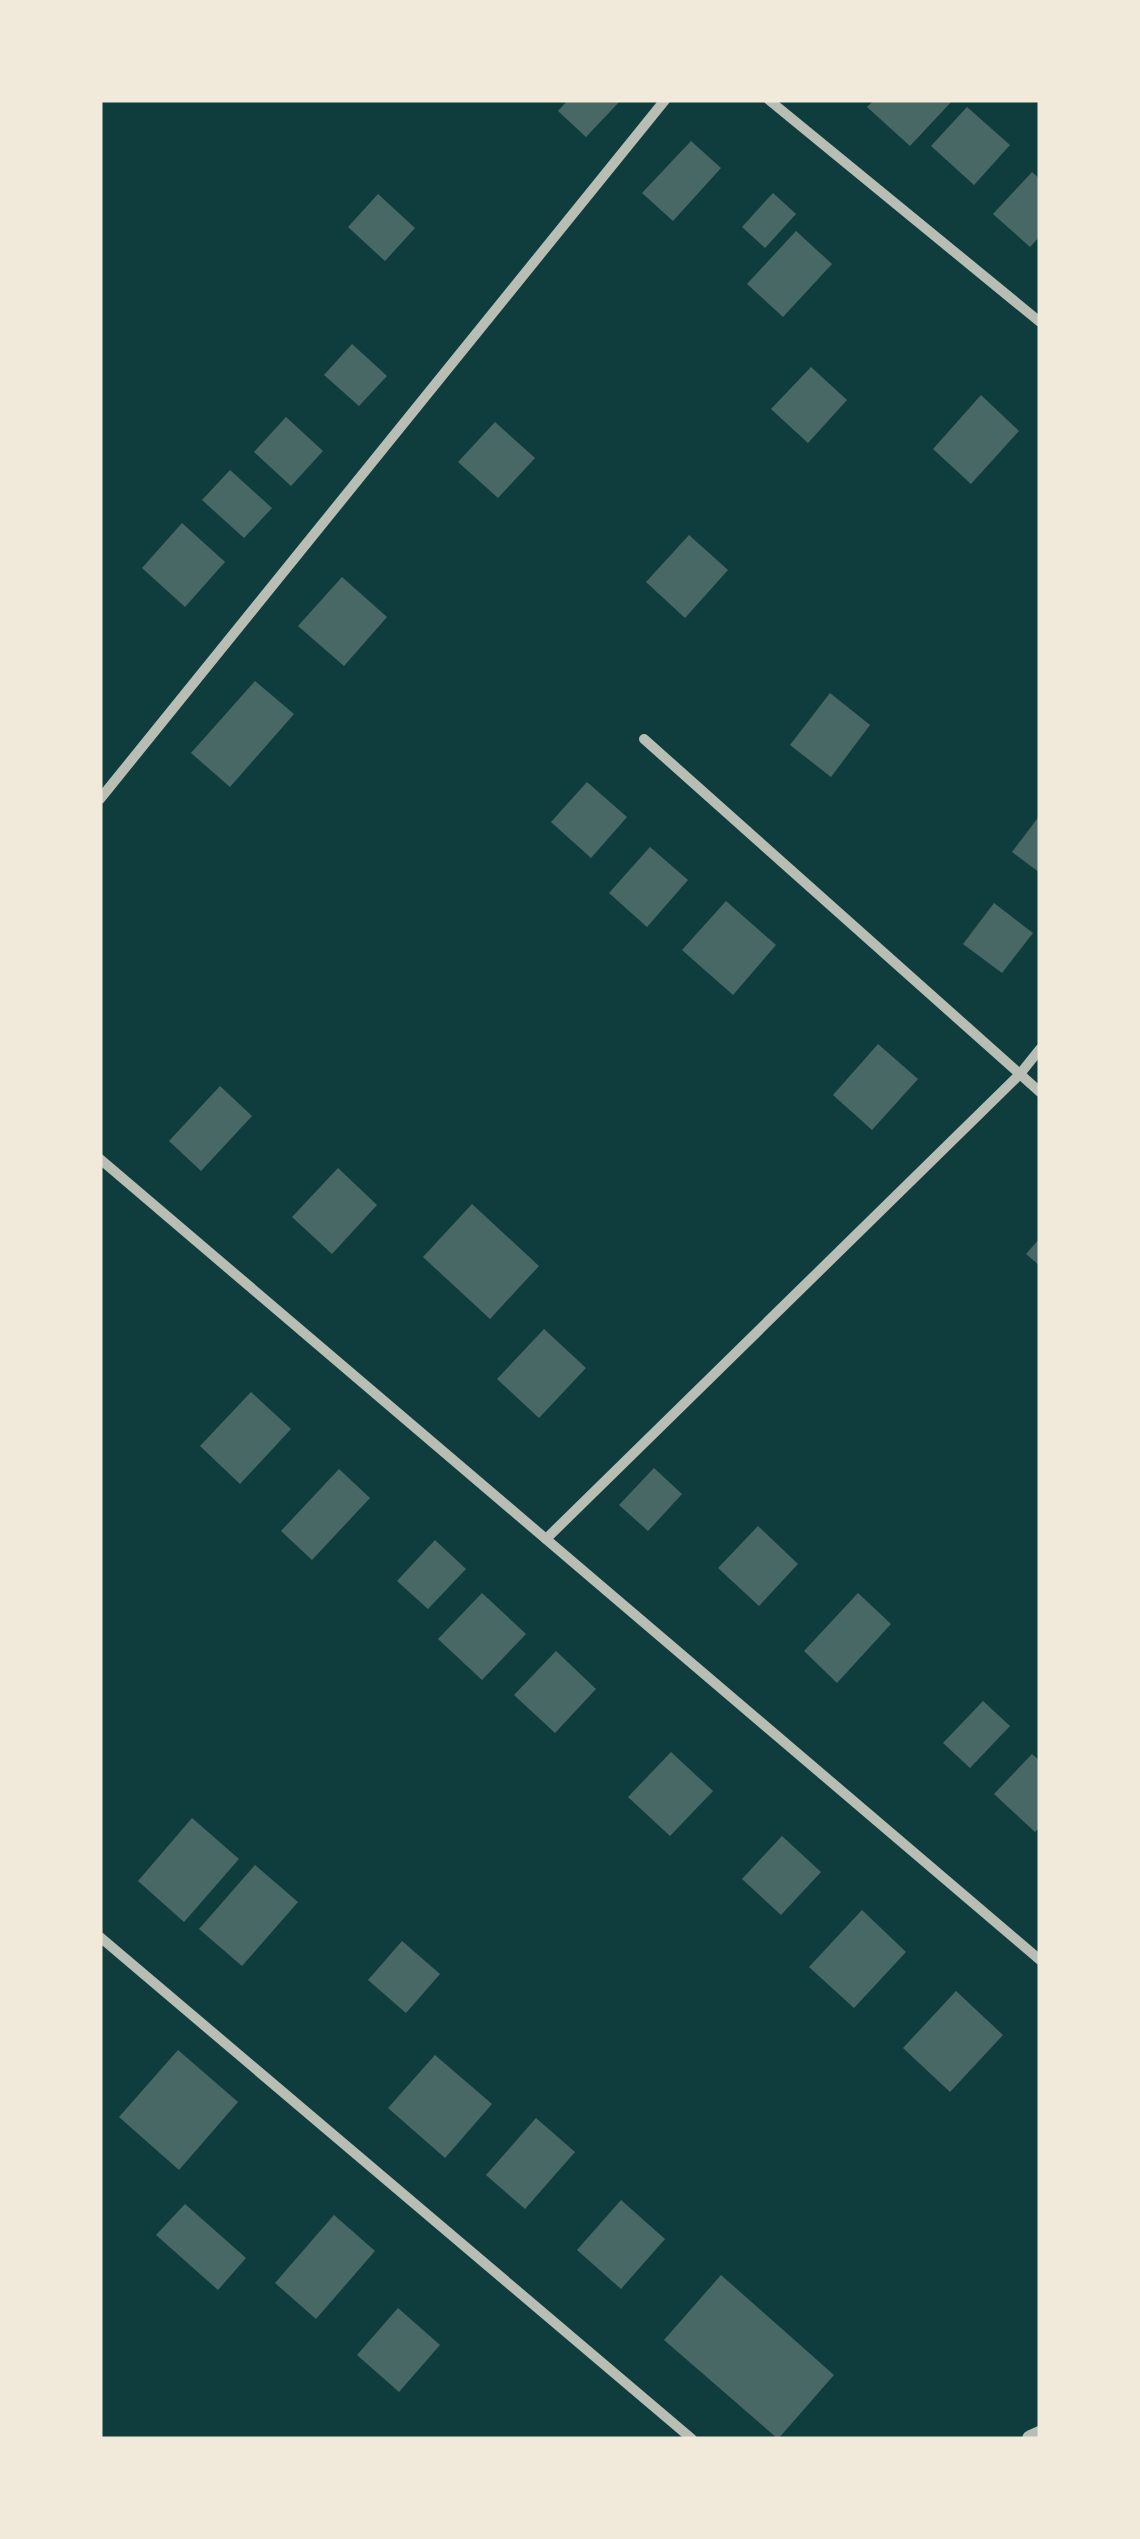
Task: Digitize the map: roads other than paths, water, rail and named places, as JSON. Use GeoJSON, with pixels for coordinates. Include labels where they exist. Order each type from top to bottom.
{"type":"FeatureCollection","features":[{"type":"Feature","properties":{"kind":"street"},"geometry":{"type":"LineString","coordinates":[[100,800],[665,100]]}},
{"type":"Feature","properties":{"kind":"street"},"geometry":{"type":"LineString","coordinates":[[769,100],[1040,322]]}},
{"type":"Feature","properties":{"kind":"street"},"geometry":{"type":"LineString","coordinates":[[644,739],[1040,1092]]}},
{"type":"Feature","properties":{"kind":"street"},"geometry":{"type":"LineString","coordinates":[[546,1538],[1020,1074],[1040,1049]]}},
{"type":"Feature","properties":{"kind":"street"},"geometry":{"type":"LineString","coordinates":[[100,1158],[1040,1960]]}},
{"type":"Feature","properties":{"kind":"street"},"geometry":{"type":"LineString","coordinates":[[100,1937],[692,2439]]}},
{"type":"Feature","properties":{"kind":"street"},"geometry":{"type":"LineString","coordinates":[[1031,2439],[1040,2435]]}}]}
